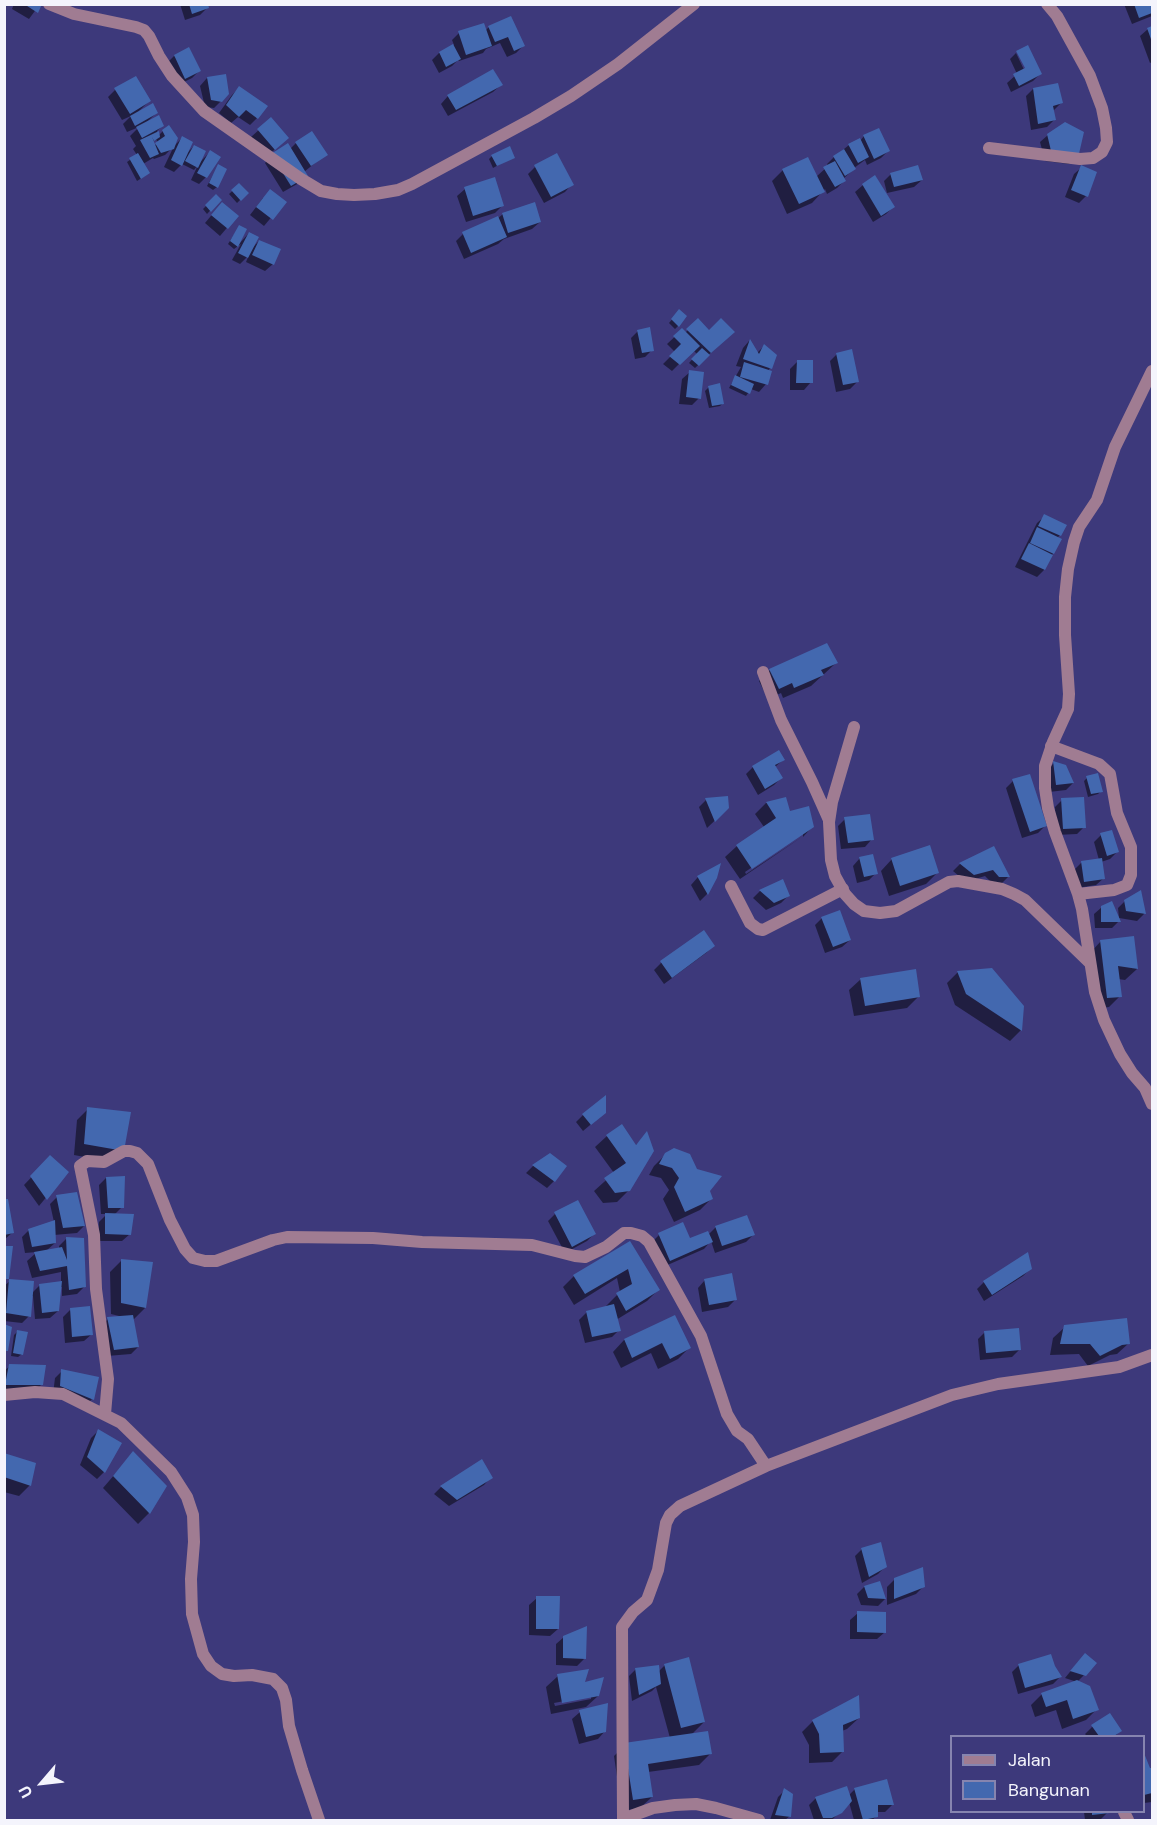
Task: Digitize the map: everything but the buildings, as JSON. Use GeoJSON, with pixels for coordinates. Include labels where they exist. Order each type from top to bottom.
{"type":"FeatureCollection","features":[{"type":"Feature","properties":{"kind":"street"},"geometry":{"type":"LineString","coordinates":[[49,4],[74,14],[144,30],[172,76],[204,111],[311,185],[337,195],[354,195],[398,190],[534,118],[572,96],[618,64],[694,4]]}},
{"type":"Feature","properties":{"kind":"street"},"geometry":{"type":"LineString","coordinates":[[989,148],[1080,159],[1094,158],[1102,152],[1107,142],[1102,108],[1090,76],[1057,16],[1047,4]]}},
{"type":"Feature","properties":{"kind":"street"},"geometry":{"type":"LineString","coordinates":[[1152,371],[1115,447],[1097,500],[1079,527],[1074,542],[1065,597],[1065,635],[1070,694],[1068,709],[1051,746],[1045,766],[1048,808],[1062,854],[1078,894],[1095,992],[1119,1054],[1145,1088],[1152,1104]]}},
{"type":"Feature","properties":{"kind":"street"},"geometry":{"type":"LineString","coordinates":[[763,672],[781,720],[830,822]]}},
{"type":"Feature","properties":{"kind":"street"},"geometry":{"type":"LineString","coordinates":[[854,727],[832,802],[830,822],[831,860],[836,876],[854,904],[864,911],[880,913],[896,911],[949,882],[969,882],[1002,889],[1025,900],[1090,963]]}},
{"type":"Feature","properties":{"kind":"street"},"geometry":{"type":"LineString","coordinates":[[1051,746],[1099,764],[1110,774],[1117,813],[1131,847],[1131,875],[1127,885],[1114,890],[1078,894]]}},
{"type":"Feature","properties":{"kind":"street"},"geometry":{"type":"LineString","coordinates":[[731,886],[750,923],[763,930],[843,889]]}},
{"type":"Feature","properties":{"kind":"street"},"geometry":{"type":"LineString","coordinates":[[105,1414],[108,1379],[96,1289],[94,1235],[80,1166],[84,1161],[104,1162],[124,1151],[137,1153],[143,1157],[185,1249],[193,1258],[205,1262],[216,1261],[273,1240],[286,1238],[374,1238],[532,1245],[585,1257],[606,1247],[624,1233],[636,1234],[649,1242],[701,1336],[727,1413],[737,1431],[748,1439],[766,1466]]}},
{"type":"Feature","properties":{"kind":"street"},"geometry":{"type":"LineString","coordinates":[[759,1821],[696,1804],[653,1808],[623,1820],[622,1627],[633,1612],[647,1600],[651,1592],[666,1523],[670,1515],[680,1506],[766,1466],[941,1399],[972,1389],[1119,1367],[1152,1355]]}},
{"type":"Feature","properties":{"kind":"street"},"geometry":{"type":"LineString","coordinates":[[4,1395],[35,1392],[63,1394],[121,1423],[171,1472],[187,1497],[193,1515],[192,1614],[203,1654],[211,1666],[222,1674],[252,1675],[273,1679],[282,1688],[296,1751],[319,1821]]}}]}
